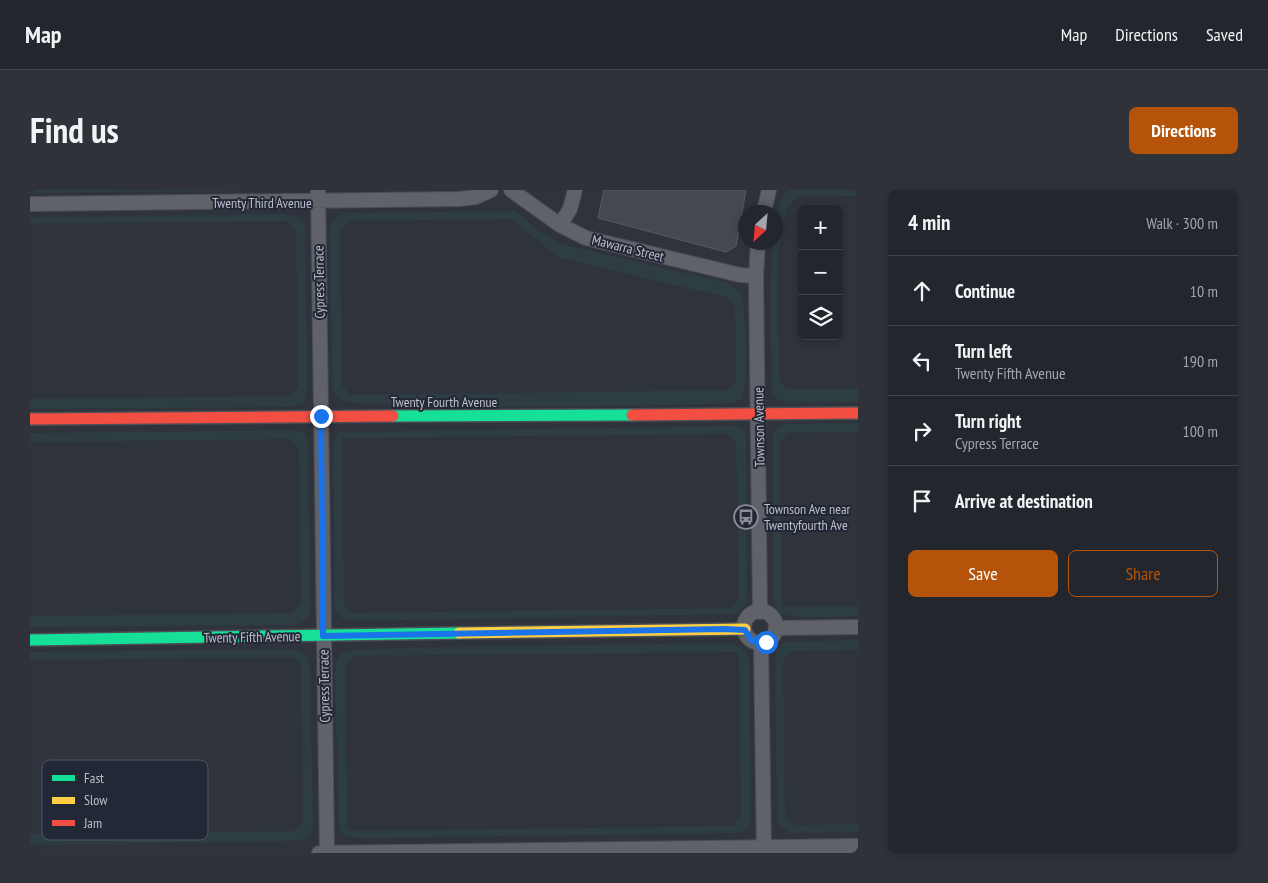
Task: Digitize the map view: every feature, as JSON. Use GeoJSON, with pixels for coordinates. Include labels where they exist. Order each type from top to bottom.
{"type":"FeatureCollection","features":[{"type":"Feature","properties":{"kind":"street","name":"Twenty Third Avenue"},"geometry":{"type":"LineString","coordinates":[[30,204],[318,196],[468,199],[491,190]]}},
{"type":"Feature","properties":{"kind":"street","name":"Mawarra Street"},"geometry":{"type":"LineString","coordinates":[[512,190],[560,225],[598,242],[740,275],[756,276]]}},
{"type":"Feature","properties":{"kind":"street"},"geometry":{"type":"LineString","coordinates":[[560,225],[570,209],[575,190]]}},
{"type":"Feature","properties":{"kind":"street"},"geometry":{"type":"LineString","coordinates":[[766,205],[769,190]]}},
{"type":"Feature","properties":{"kind":"street","name":"Cypress Terrace"},"geometry":{"type":"LineString","coordinates":[[318,196],[327,853]]}},
{"type":"Feature","properties":{"kind":"street","name":"Townson Avenue"},"geometry":{"type":"LineString","coordinates":[[758,250],[756,276],[760,414],[760,612]]}},
{"type":"Feature","properties":{"kind":"street","name":"Twenty Fourth Avenue"},"geometry":{"type":"LineString","coordinates":[[30,419],[321,416],[423,418],[858,413]]}},
{"type":"Feature","properties":{"kind":"street"},"geometry":{"type":"LineString","coordinates":[[760,612],[770,615],[776,628],[770,640],[761,643],[752,641],[745,630],[747,619],[760,612]]}},
{"type":"Feature","properties":{"kind":"street"},"geometry":{"type":"LineString","coordinates":[[776,628],[858,627]]}},
{"type":"Feature","properties":{"kind":"street","name":"Twenty Fifth Avenue"},"geometry":{"type":"LineString","coordinates":[[30,640],[745,630]]}},
{"type":"Feature","properties":{"kind":"street"},"geometry":{"type":"LineString","coordinates":[[761,643],[763,850]]}},
{"type":"Feature","properties":{"kind":"street"},"geometry":{"type":"LineString","coordinates":[[319,853],[763,850],[858,846]]}},
{"type":"Feature","properties":{"kind":"shaded area"},"geometry":{"type":"Polygon","coordinates":[[[30,190],[272,190],[30,193],[30,190]]]}},
{"type":"Feature","properties":{"kind":"shaded area"},"geometry":{"type":"Polygon","coordinates":[[[790,190],[858,190],[858,196],[798,196],[788,205],[783,230],[783,205],[779,205],[785,194],[790,190]]]}},
{"type":"Feature","properties":{"kind":"shaded area"},"geometry":{"type":"Polygon","coordinates":[[[516,211],[541,233],[562,244],[728,283],[740,292],[746,328],[745,379],[744,392],[741,399],[729,404],[479,407],[351,403],[337,398],[332,387],[330,232],[333,221],[336,218],[350,213],[516,211]],[[511,219],[348,221],[340,230],[342,386],[351,395],[727,390],[736,382],[735,308],[726,297],[560,258],[511,219]]]}},
{"type":"Feature","properties":{"kind":"shaded area"},"geometry":{"type":"Polygon","coordinates":[[[284,214],[299,217],[305,227],[307,393],[303,403],[290,407],[30,409],[30,399],[289,396],[298,387],[296,230],[287,221],[30,224],[30,217],[284,214]]]}},
{"type":"Feature","properties":{"kind":"shaded area"},"geometry":{"type":"Polygon","coordinates":[[[773,250],[779,250],[777,259],[779,381],[788,389],[858,389],[858,402],[787,403],[780,401],[772,394],[770,291],[773,250]]]}},
{"type":"Feature","properties":{"kind":"shaded area"},"geometry":{"type":"Polygon","coordinates":[[[858,423],[858,432],[788,433],[780,442],[782,607],[858,606],[858,616],[806,617],[781,613],[776,608],[773,596],[773,435],[777,428],[786,424],[858,423]]]}},
{"type":"Feature","properties":{"kind":"shaded area"},"geometry":{"type":"Polygon","coordinates":[[[738,426],[744,429],[746,440],[747,603],[737,614],[356,621],[343,618],[335,609],[333,442],[339,432],[738,426]],[[727,434],[342,438],[344,604],[351,613],[730,608],[739,599],[736,443],[727,434]]]}},
{"type":"Feature","properties":{"kind":"shaded area"},"geometry":{"type":"Polygon","coordinates":[[[293,430],[305,433],[308,441],[310,606],[308,616],[304,621],[297,625],[30,627],[30,616],[292,613],[301,604],[299,448],[290,439],[30,442],[30,433],[293,430]]]}},
{"type":"Feature","properties":{"kind":"shaded area"},"geometry":{"type":"Polygon","coordinates":[[[858,640],[858,650],[792,651],[783,660],[785,816],[794,825],[858,824],[858,832],[792,833],[782,827],[778,822],[777,816],[775,653],[784,642],[858,640]]]}},
{"type":"Feature","properties":{"kind":"shaded area"},"geometry":{"type":"Polygon","coordinates":[[[721,643],[738,646],[747,654],[749,659],[750,824],[744,831],[732,833],[362,838],[345,836],[339,829],[336,662],[341,653],[353,650],[721,643]],[[735,652],[354,656],[345,665],[347,826],[351,831],[733,826],[741,818],[739,656],[735,652]]]}},
{"type":"Feature","properties":{"kind":"shaded area"},"geometry":{"type":"Polygon","coordinates":[[[293,649],[306,654],[310,667],[313,826],[309,836],[301,840],[285,841],[30,845],[30,834],[42,834],[42,840],[208,840],[208,832],[295,831],[303,822],[301,666],[293,657],[30,660],[30,652],[293,649]]]}},
{"type":"Feature","properties":{"kind":"building"},"geometry":{"type":"Polygon","coordinates":[[[604,190],[746,190],[743,205],[738,205],[736,246],[726,252],[598,218],[604,190]]]}},
{"type":"Feature","properties":{"kind":"traffic: fast"},"geometry":{"type":"LineString","coordinates":[[393,416],[632,415]]}},
{"type":"Feature","properties":{"kind":"traffic: fast"},"geometry":{"type":"LineString","coordinates":[[30,640],[459,633]]}},
{"type":"Feature","properties":{"kind":"traffic: slow"},"geometry":{"type":"LineString","coordinates":[[459,633],[745,629]]}},
{"type":"Feature","properties":{"kind":"traffic: jam"},"geometry":{"type":"LineString","coordinates":[[632,415],[858,413]]}},
{"type":"Feature","properties":{"kind":"traffic: jam"},"geometry":{"type":"LineString","coordinates":[[30,419],[393,416]]}},
{"type":"Feature","properties":{"kind":"place","name":"Townson Ave near Twentyfourth Ave"},"geometry":{"type":"Point","coordinates":[746,517]}},
{"type":"Feature","properties":{"kind":"route"},"geometry":{"type":"LineString","coordinates":[[321,416],[323,636],[724,629],[745,630],[752,641],[756,643],[766,642]]}}]}
